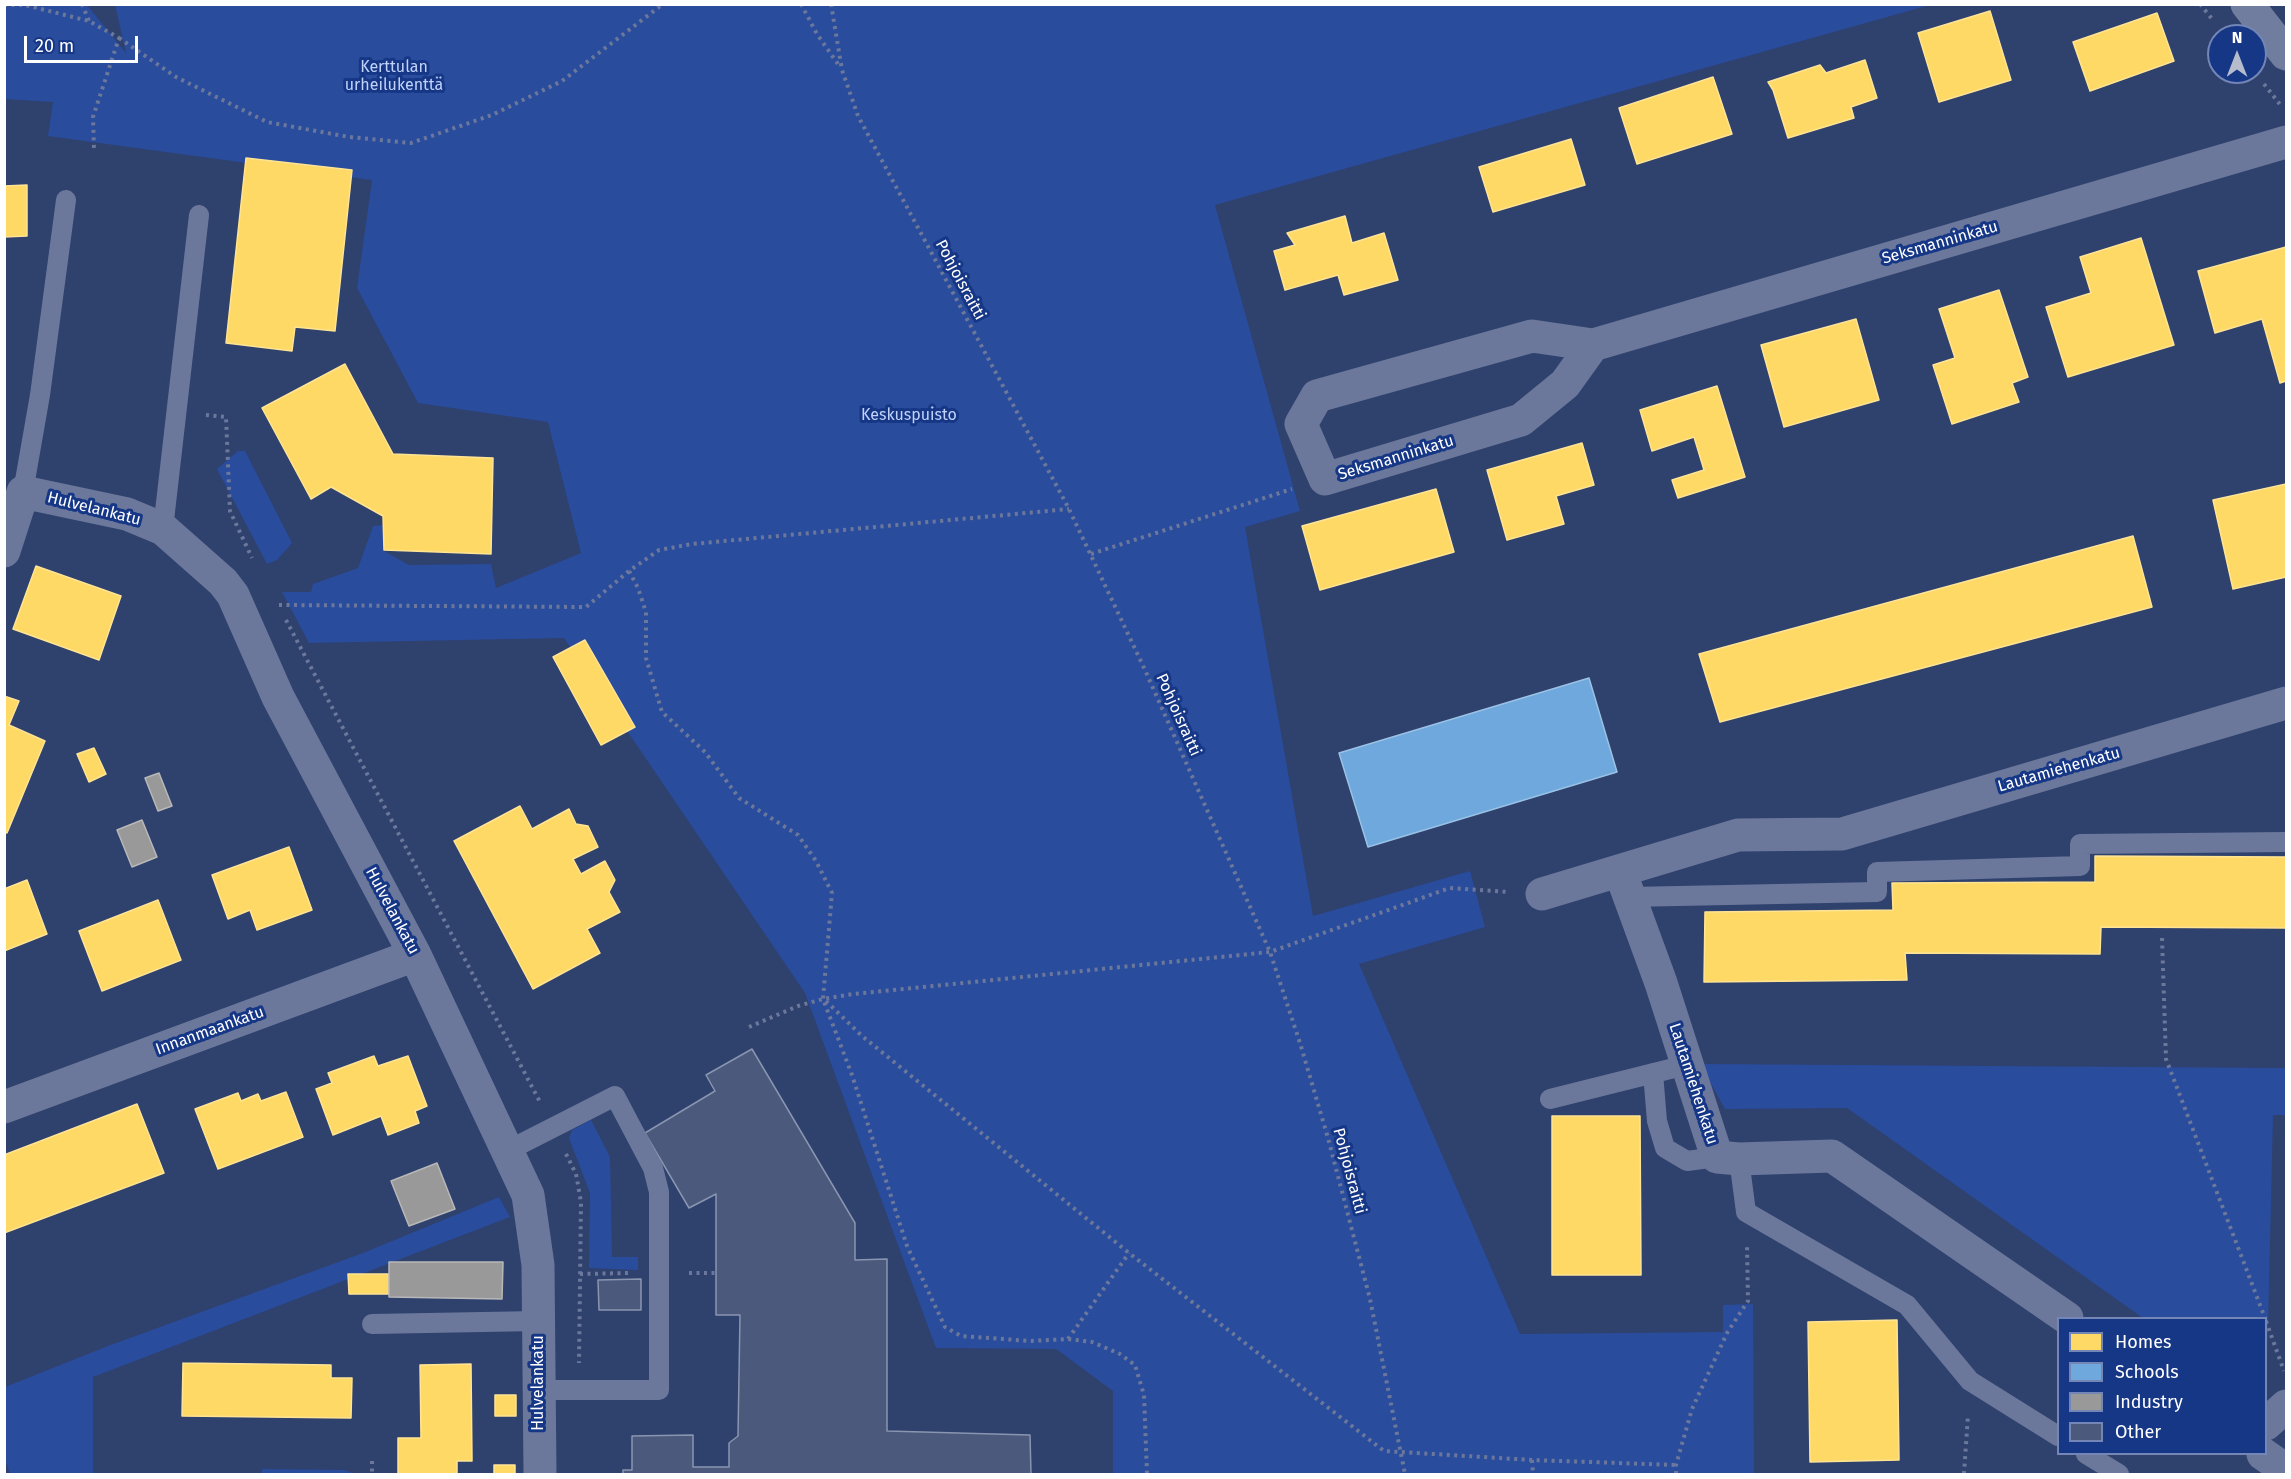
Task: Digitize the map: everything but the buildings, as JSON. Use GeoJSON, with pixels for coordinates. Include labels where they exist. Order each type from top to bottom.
{"type":"FeatureCollection","features":[{"type":"Feature","properties":{"kind":"street"},"geometry":{"type":"LineString","coordinates":[[2251,6],[2286,54]]}},
{"type":"Feature","properties":{"kind":"street","name":"Seksmanninkatu"},"geometry":{"type":"LineString","coordinates":[[1593,345],[1565,384],[1521,420],[1325,479],[1301,424],[1317,396],[1532,336],[1593,345],[2286,142]]}},
{"type":"Feature","properties":{"kind":"street"},"geometry":{"type":"LineString","coordinates":[[4,551],[23,492]]}},
{"type":"Feature","properties":{"kind":"street","name":"Hulvelankatu"},"geometry":{"type":"LineString","coordinates":[[23,492],[127,514],[163,529],[222,582],[233,595],[278,697],[415,955],[509,1150],[528,1195],[538,1265],[540,1474]]}},
{"type":"Feature","properties":{"kind":"street","name":"Lautamiehenkatu"},"geometry":{"type":"LineString","coordinates":[[1542,894],[1624,884],[1738,835],[1842,834],[2286,703]]}},
{"type":"Feature","properties":{"kind":"street","name":"Lautamiehenkatu"},"geometry":{"type":"LineString","coordinates":[[1624,884],[1661,983],[1686,1065],[1728,1158],[1832,1156],[2066,1317]]}},
{"type":"Feature","properties":{"kind":"street","name":"Innanmaankatu"},"geometry":{"type":"LineString","coordinates":[[4,1107],[415,955]]}},
{"type":"Feature","properties":{"kind":"street"},"geometry":{"type":"LineString","coordinates":[[2267,1422],[2286,1406]]}},
{"type":"Feature","properties":{"kind":"street"},"geometry":{"type":"LineString","coordinates":[[2264,1455],[2286,1470]]}},
{"type":"Feature","properties":{"kind":"lane"},"geometry":{"type":"LineString","coordinates":[[23,492],[40,395],[66,200]]}},
{"type":"Feature","properties":{"kind":"lane"},"geometry":{"type":"LineString","coordinates":[[163,529],[199,214]]}},
{"type":"Feature","properties":{"kind":"lane"},"geometry":{"type":"LineString","coordinates":[[1624,884],[1877,891],[1877,872],[2080,866],[2080,843],[2286,842]]}},
{"type":"Feature","properties":{"kind":"lane"},"geometry":{"type":"LineString","coordinates":[[1550,1099],[1686,1065]]}},
{"type":"Feature","properties":{"kind":"lane"},"geometry":{"type":"LineString","coordinates":[[1653,1073],[1657,1121],[1665,1148],[1687,1161],[1728,1158],[1746,1212],[1907,1305],[1970,1381],[2057,1435]]}},
{"type":"Feature","properties":{"kind":"lane"},"geometry":{"type":"LineString","coordinates":[[509,1150],[615,1096],[653,1167],[659,1191],[659,1390],[539,1390]]}},
{"type":"Feature","properties":{"kind":"lane"},"geometry":{"type":"LineString","coordinates":[[372,1324],[538,1321]]}},
{"type":"Feature","properties":{"kind":"lane"},"geometry":{"type":"LineString","coordinates":[[2088,1455],[2119,1474]]}},
{"type":"Feature","properties":{"kind":"path"},"geometry":{"type":"LineString","coordinates":[[4,4],[25,5],[89,21],[119,38],[176,77],[267,122],[349,137],[411,142],[492,115],[562,81],[663,4]]}},
{"type":"Feature","properties":{"kind":"path"},"geometry":{"type":"LineString","coordinates":[[82,4],[89,21]]}},
{"type":"Feature","properties":{"kind":"path"},"geometry":{"type":"LineString","coordinates":[[801,4],[817,34],[842,70]]}},
{"type":"Feature","properties":{"kind":"path","name":"Pohjoisraitti"},"geometry":{"type":"LineString","coordinates":[[831,4],[842,70],[858,116],[1069,509],[1270,952],[1328,1138],[1370,1299],[1405,1474]]}},
{"type":"Feature","properties":{"kind":"path"},"geometry":{"type":"LineString","coordinates":[[94,149],[93,117],[119,38]]}},
{"type":"Feature","properties":{"kind":"path"},"geometry":{"type":"LineString","coordinates":[[2264,84],[2286,113]]}},
{"type":"Feature","properties":{"kind":"path"},"geometry":{"type":"LineString","coordinates":[[177,412],[226,417],[230,511],[254,561]]}},
{"type":"Feature","properties":{"kind":"path"},"geometry":{"type":"LineString","coordinates":[[1091,554],[1325,479]]}},
{"type":"Feature","properties":{"kind":"path"},"geometry":{"type":"LineString","coordinates":[[279,605],[586,607],[628,571],[659,550],[692,544],[1069,509]]}},
{"type":"Feature","properties":{"kind":"path"},"geometry":{"type":"LineString","coordinates":[[628,571],[638,588],[646,612],[646,658],[663,712],[705,752],[739,798],[798,835],[816,861],[832,893],[823,999],[852,1075],[907,1246],[945,1327],[961,1336],[1031,1341],[1068,1339],[1092,1342],[1120,1354],[1135,1365],[1144,1395],[1147,1474]]}},
{"type":"Feature","properties":{"kind":"path"},"geometry":{"type":"LineString","coordinates":[[749,1027],[798,1006],[823,999],[1270,952],[1450,888],[1542,894]]}},
{"type":"Feature","properties":{"kind":"path"},"geometry":{"type":"LineString","coordinates":[[2162,938],[2166,1059],[2264,1317]]}},
{"type":"Feature","properties":{"kind":"path"},"geometry":{"type":"LineString","coordinates":[[823,999],[862,1036],[1129,1253],[1384,1451],[1402,1454],[1676,1465]]}},
{"type":"Feature","properties":{"kind":"path"},"geometry":{"type":"LineString","coordinates":[[1676,1474],[1676,1465],[1692,1409],[1727,1333],[1748,1301],[1746,1212]]}},
{"type":"Feature","properties":{"kind":"path"},"geometry":{"type":"LineString","coordinates":[[1068,1339],[1129,1253]]}},
{"type":"Feature","properties":{"kind":"path"},"geometry":{"type":"LineString","coordinates":[[2267,1325],[2286,1376]]}},
{"type":"Feature","properties":{"kind":"path"},"geometry":{"type":"LineString","coordinates":[[1964,1474],[1970,1381]]}},
{"type":"Feature","properties":{"kind":"path"},"geometry":{"type":"LineString","coordinates":[[1532,1460],[1533,1474]]}},
{"type":"Feature","properties":{"kind":"path"},"geometry":{"type":"LineString","coordinates":[[372,1461],[372,1474]]}},
{"type":"Feature","properties":{"kind":"green space","name":"Keskuspuisto"},"geometry":{"type":"Polygon","coordinates":[[[4,5],[87,5],[126,53],[115,5],[1930,5],[1215,205],[1300,511],[1245,527],[1313,916],[1470,871],[1485,927],[1359,964],[1520,1334],[1723,1332],[1723,1305],[1753,1304],[1754,1474],[1113,1474],[1113,1391],[1056,1349],[936,1348],[805,993],[564,638],[309,643],[282,592],[311,592],[313,584],[358,568],[373,526],[384,525],[384,551],[409,565],[491,564],[496,588],[581,553],[548,422],[418,403],[357,288],[372,180],[48,136],[53,102],[5,99],[4,5]]]}},
{"type":"Feature","properties":{"kind":"green space"},"geometry":{"type":"Polygon","coordinates":[[[238,451],[245,451],[292,543],[277,560],[267,564],[217,469],[238,451]]]}},
{"type":"Feature","properties":{"kind":"green space"},"geometry":{"type":"Polygon","coordinates":[[[1700,1064],[2286,1068],[2286,1115],[2273,1115],[2267,1372],[2267,1317],[2142,1317],[1847,1108],[1725,1109],[1700,1064]]]}},
{"type":"Feature","properties":{"kind":"green space"},"geometry":{"type":"Polygon","coordinates":[[[591,1120],[610,1157],[612,1257],[638,1257],[638,1270],[589,1268],[590,1193],[569,1138],[572,1130],[591,1120]]]}},
{"type":"Feature","properties":{"kind":"green space"},"geometry":{"type":"Polygon","coordinates":[[[499,1197],[510,1217],[93,1377],[93,1474],[10,1474],[5,1459],[5,1387],[108,1346],[363,1253],[499,1197]]]}},
{"type":"Feature","properties":{"kind":"green space"},"geometry":{"type":"Polygon","coordinates":[[[262,1469],[344,1470],[356,1474],[262,1474],[262,1469]]]}},
{"type":"Feature","properties":{"kind":"park label","name":"Kerttulan urheilukenttä"},"geometry":{"type":"Point","coordinates":[394,77]}}]}
